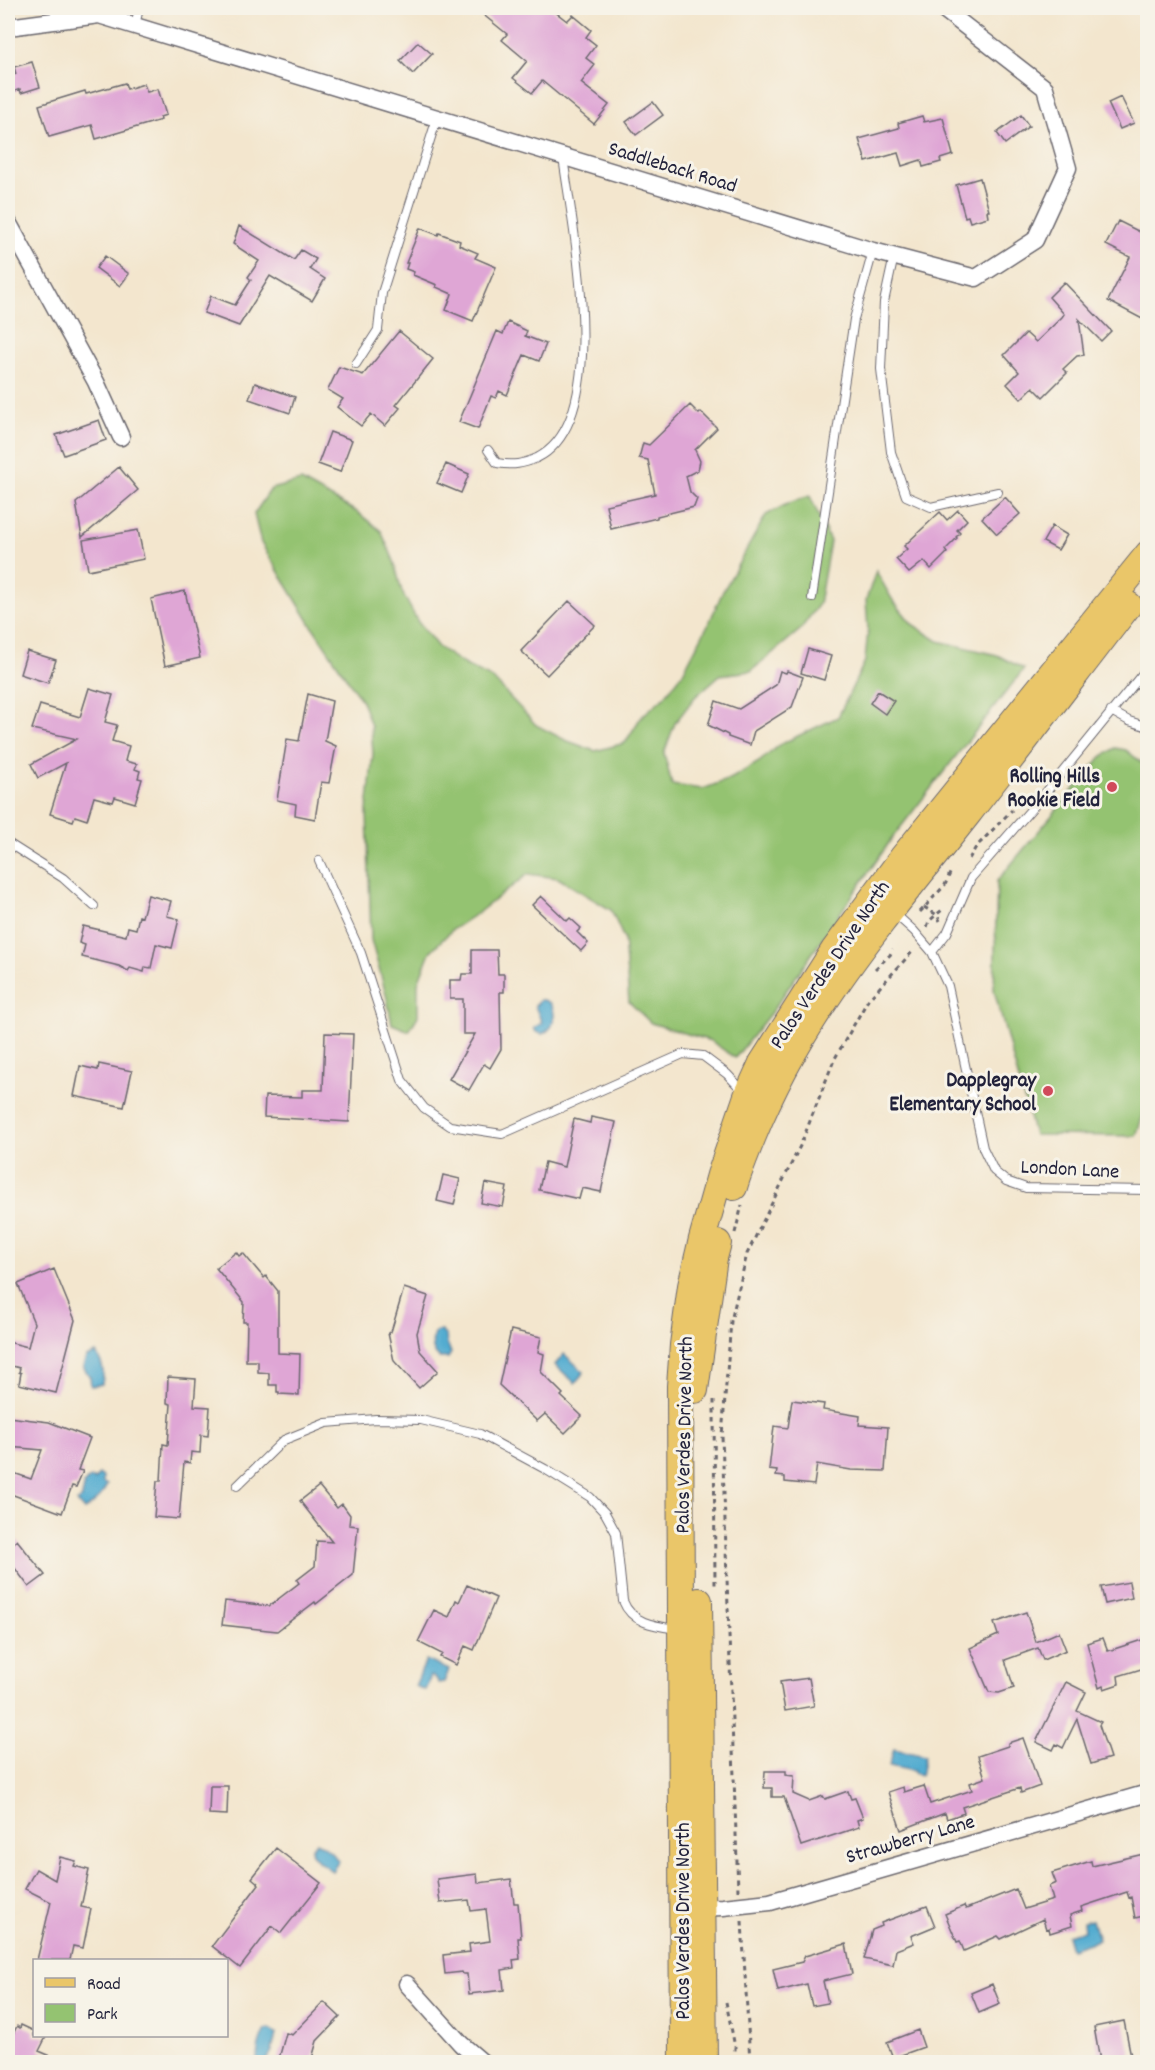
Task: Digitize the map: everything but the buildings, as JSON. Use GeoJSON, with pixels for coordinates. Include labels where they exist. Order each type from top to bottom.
{"type":"FeatureCollection","features":[{"type":"Feature","properties":{"kind":"main road","name":"Palos Verdes Drive North"},"geometry":{"type":"LineString","coordinates":[[756,1101],[762,1063],[834,951],[902,858],[1148,554]]}},
{"type":"Feature","properties":{"kind":"main road","name":"Palos Verdes Drive North"},"geometry":{"type":"LineString","coordinates":[[683,2062],[692,1908],[690,1629],[680,1386],[682,1345],[691,1286],[720,1174],[756,1101],[790,1055],[855,957],[1148,580]]}},
{"type":"Feature","properties":{"kind":"main road"},"geometry":{"type":"LineString","coordinates":[[834,951],[856,932],[891,910],[899,882],[962,803],[973,772]]}},
{"type":"Feature","properties":{"kind":"main road","name":"Palos Verdes Drive North"},"geometry":{"type":"LineString","coordinates":[[692,1908],[704,2062]]}},
{"type":"Feature","properties":{"kind":"street","name":"Saddleback Road"},"geometry":{"type":"LineString","coordinates":[[8,27],[93,11],[99,15],[873,251],[976,278],[1035,240],[1068,168],[1045,88],[942,8]]}},
{"type":"Feature","properties":{"kind":"street"},"geometry":{"type":"LineString","coordinates":[[8,222],[96,382],[121,437]]}},
{"type":"Feature","properties":{"kind":"street","name":"Strawberry Lane"},"geometry":{"type":"LineString","coordinates":[[692,1908],[770,1902],[1148,1793]]}},
{"type":"Feature","properties":{"kind":"street"},"geometry":{"type":"LineString","coordinates":[[406,1984],[461,2044],[482,2062]]}},
{"type":"Feature","properties":{"kind":"lane"},"geometry":{"type":"LineString","coordinates":[[135,26],[139,8]]}},
{"type":"Feature","properties":{"kind":"lane"},"geometry":{"type":"LineString","coordinates":[[356,364],[378,330],[382,293],[437,118]]}},
{"type":"Feature","properties":{"kind":"lane"},"geometry":{"type":"LineString","coordinates":[[488,450],[498,463],[509,466],[524,464],[547,453],[565,432],[577,400],[582,363],[584,317],[563,156]]}},
{"type":"Feature","properties":{"kind":"lane"},"geometry":{"type":"LineString","coordinates":[[812,598],[854,319],[873,251]]}},
{"type":"Feature","properties":{"kind":"lane"},"geometry":{"type":"LineString","coordinates":[[894,256],[884,302],[881,369],[891,452],[906,496],[931,507],[998,492]]}},
{"type":"Feature","properties":{"kind":"lane"},"geometry":{"type":"LineString","coordinates":[[932,952],[947,933],[971,878],[1047,791],[1148,667]]}},
{"type":"Feature","properties":{"kind":"lane"},"geometry":{"type":"LineString","coordinates":[[1111,711],[1129,721],[1148,727]]}},
{"type":"Feature","properties":{"kind":"lane"},"geometry":{"type":"LineString","coordinates":[[8,843],[63,878],[94,906]]}},
{"type":"Feature","properties":{"kind":"lane"},"geometry":{"type":"LineString","coordinates":[[319,861],[361,953],[402,1080],[424,1108],[450,1126],[502,1134],[682,1054],[703,1056],[727,1074],[756,1101]]}},
{"type":"Feature","properties":{"kind":"lane","name":"London Lane"},"geometry":{"type":"LineString","coordinates":[[891,910],[932,952],[948,986],[983,1148],[994,1171],[1006,1181],[1026,1188],[1148,1190]]}},
{"type":"Feature","properties":{"kind":"lane"},"geometry":{"type":"LineString","coordinates":[[237,1485],[284,1440],[326,1422],[376,1419],[421,1420],[480,1434],[545,1469],[590,1497],[605,1514],[616,1533],[622,1601],[625,1608],[645,1624],[690,1629]]}},
{"type":"Feature","properties":{"kind":"path"},"geometry":{"type":"LineString","coordinates":[[924,907],[937,915],[942,926]]}},
{"type":"Feature","properties":{"kind":"path"},"geometry":{"type":"LineString","coordinates":[[750,2062],[744,1935],[740,1906],[722,1436],[731,1321],[747,1254],[801,1144],[834,1060],[868,1000],[923,941]]}},
{"type":"Feature","properties":{"kind":"path"},"geometry":{"type":"LineString","coordinates":[[873,970],[894,949]]}},
{"type":"Feature","properties":{"kind":"path"},"geometry":{"type":"LineString","coordinates":[[733,1241],[744,1197]]}},
{"type":"Feature","properties":{"kind":"path"},"geometry":{"type":"LineString","coordinates":[[714,1398],[712,1421],[715,1596]]}},
{"type":"Feature","properties":{"kind":"path"},"geometry":{"type":"LineString","coordinates":[[725,1999],[735,2048],[735,2062]]}},
{"type":"Feature","properties":{"kind":"green space"},"geometry":{"type":"Polygon","coordinates":[[[301,481],[357,512],[381,531],[394,561],[402,592],[418,622],[438,647],[465,665],[493,679],[536,725],[565,740],[595,751],[625,743],[641,717],[664,697],[682,674],[722,593],[766,515],[789,503],[810,496],[830,541],[819,604],[800,630],[751,671],[720,675],[695,697],[675,723],[664,753],[672,785],[703,789],[732,778],[759,762],[781,744],[838,717],[865,661],[868,630],[866,600],[876,571],[892,599],[912,624],[938,641],[997,655],[1024,669],[893,837],[773,1010],[735,1058],[711,1041],[651,1023],[629,1002],[624,939],[611,910],[558,878],[528,874],[452,930],[430,952],[418,983],[418,1016],[409,1031],[392,1024],[371,940],[367,811],[373,754],[371,726],[362,701],[310,623],[261,543],[254,514],[271,489],[301,481]]]}},
{"type":"Feature","properties":{"kind":"green space"},"geometry":{"type":"Polygon","coordinates":[[[1115,748],[1126,750],[1147,767],[1147,1103],[1136,1136],[1034,1135],[994,990],[997,881],[1100,758],[1115,748]]]}},
{"type":"Feature","properties":{"kind":"water"},"geometry":{"type":"Polygon","coordinates":[[[540,1000],[550,1003],[554,1016],[550,1029],[542,1034],[536,1032],[534,1028],[542,1023],[535,1006],[540,1000]]]}},
{"type":"Feature","properties":{"kind":"water"},"geometry":{"type":"Polygon","coordinates":[[[437,1331],[441,1331],[446,1336],[451,1353],[448,1358],[439,1358],[434,1350],[433,1337],[437,1331]]]}},
{"type":"Feature","properties":{"kind":"water"},"geometry":{"type":"Polygon","coordinates":[[[96,1353],[102,1365],[103,1380],[102,1384],[91,1386],[90,1377],[83,1367],[86,1357],[96,1353]]]}},
{"type":"Feature","properties":{"kind":"water"},"geometry":{"type":"Polygon","coordinates":[[[564,1354],[584,1372],[575,1383],[555,1365],[564,1354]]]}},
{"type":"Feature","properties":{"kind":"water"},"geometry":{"type":"Polygon","coordinates":[[[99,1475],[103,1477],[103,1483],[107,1485],[98,1499],[84,1510],[77,1502],[82,1498],[84,1484],[90,1478],[94,1480],[99,1475]]]}},
{"type":"Feature","properties":{"kind":"water"},"geometry":{"type":"Polygon","coordinates":[[[426,1660],[449,1670],[444,1682],[438,1683],[437,1679],[431,1676],[425,1690],[415,1686],[426,1660]]]}},
{"type":"Feature","properties":{"kind":"water"},"geometry":{"type":"Polygon","coordinates":[[[894,1749],[925,1756],[921,1775],[914,1771],[889,1766],[894,1749]]]}},
{"type":"Feature","properties":{"kind":"water"},"geometry":{"type":"Polygon","coordinates":[[[316,1842],[339,1861],[332,1871],[312,1854],[311,1849],[316,1842]]]}},
{"type":"Feature","properties":{"kind":"water"},"geometry":{"type":"Polygon","coordinates":[[[1092,1920],[1098,1940],[1071,1949],[1067,1935],[1084,1930],[1083,1922],[1092,1920]]]}},
{"type":"Feature","properties":{"kind":"water"},"geometry":{"type":"Polygon","coordinates":[[[270,2029],[276,2034],[272,2051],[266,2062],[257,2061],[262,2037],[265,2030],[270,2029]]]}},
{"type":"Feature","properties":{"kind":"place","name":"Rolling Hills Rookie Field"},"geometry":{"type":"Point","coordinates":[1112,787]}},
{"type":"Feature","properties":{"kind":"place","name":"Dapplegray Elementary School"},"geometry":{"type":"Point","coordinates":[1048,1091]}}]}
